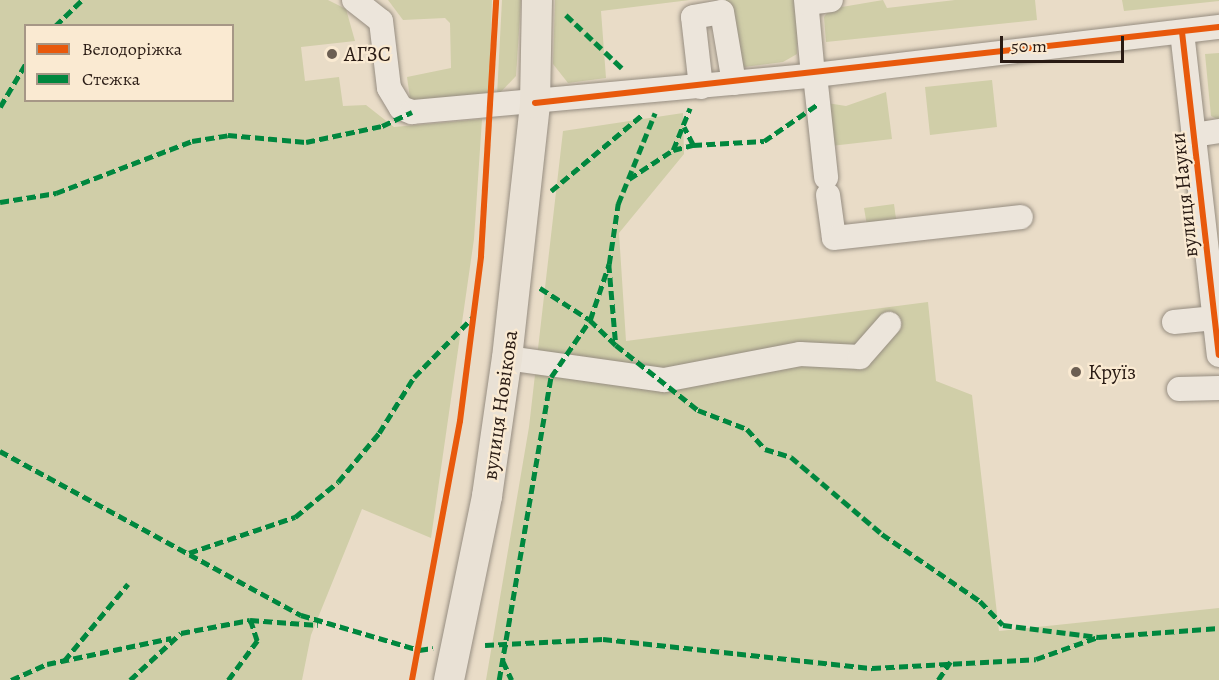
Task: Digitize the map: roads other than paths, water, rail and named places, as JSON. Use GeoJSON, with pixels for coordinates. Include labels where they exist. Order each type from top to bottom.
{"type":"FeatureCollection","features":[{"type":"Feature","properties":{"kind":"main road","name":"вулиця Новікова"},"geometry":{"type":"LineString","coordinates":[[449,680],[487,496],[507,358],[533,116],[537,0]]}},
{"type":"Feature","properties":{"kind":"street"},"geometry":{"type":"LineString","coordinates":[[354,0],[381,21],[389,88],[401,108],[412,112],[533,116],[701,87],[814,76],[1219,27]]}},
{"type":"Feature","properties":{"kind":"street"},"geometry":{"type":"LineString","coordinates":[[831,0],[807,2],[834,238],[1021,217]]}},
{"type":"Feature","properties":{"kind":"street"},"geometry":{"type":"LineString","coordinates":[[701,87],[693,17],[722,12],[734,84]]}},
{"type":"Feature","properties":{"kind":"street","name":"вулиця Науки"},"geometry":{"type":"LineString","coordinates":[[1182,32],[1219,355]]}},
{"type":"Feature","properties":{"kind":"street"},"geometry":{"type":"LineString","coordinates":[[1194,135],[1219,131]]}},
{"type":"Feature","properties":{"kind":"street"},"geometry":{"type":"LineString","coordinates":[[1174,322],[1215,318]]}},
{"type":"Feature","properties":{"kind":"street"},"geometry":{"type":"LineString","coordinates":[[507,358],[664,380],[800,354],[860,357],[889,324]]}},
{"type":"Feature","properties":{"kind":"street"},"geometry":{"type":"LineString","coordinates":[[1179,389],[1219,388]]}},
{"type":"Feature","properties":{"kind":"place","name":"АГЗС"},"geometry":{"type":"Point","coordinates":[332,54]}},
{"type":"Feature","properties":{"kind":"place","name":"Круїз"},"geometry":{"type":"Point","coordinates":[1076,372]}}]}
